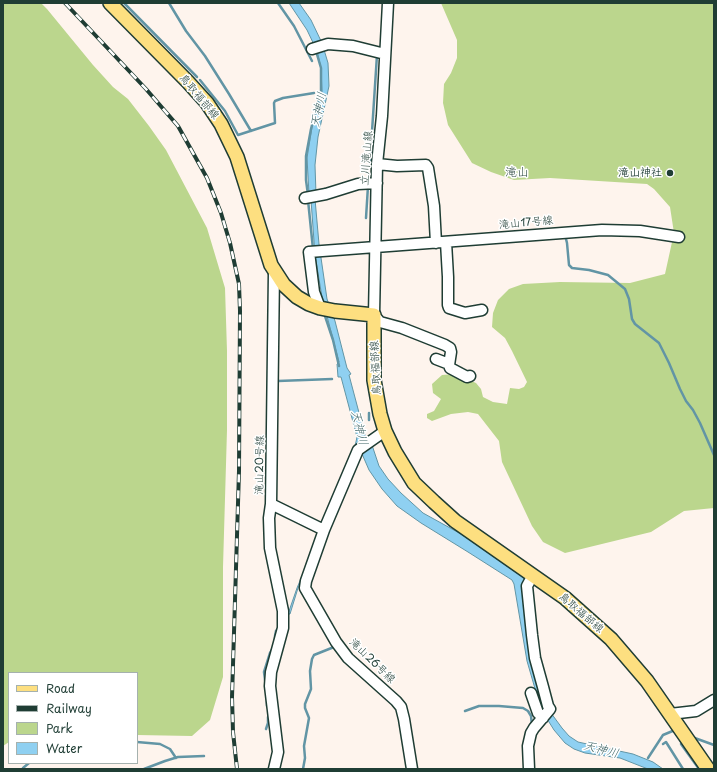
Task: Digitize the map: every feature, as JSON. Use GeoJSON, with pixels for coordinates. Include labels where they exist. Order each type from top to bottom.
{"type":"FeatureCollection","features":[{"type":"Feature","properties":{"kind":"main road","name":"鳥取福部線"},"geometry":{"type":"LineString","coordinates":[[110,3],[188,82],[207,103],[221,124],[237,157],[265,248],[274,272],[284,286],[297,297],[321,308],[374,315],[374,380],[378,404],[385,431],[407,473],[423,492],[455,521],[565,598],[610,639],[647,681],[708,769]]}},
{"type":"Feature","properties":{"kind":"street","name":"立川滝山線"},"geometry":{"type":"LineString","coordinates":[[374,315],[377,164],[382,116],[388,3]]}},
{"type":"Feature","properties":{"kind":"street"},"geometry":{"type":"LineString","coordinates":[[317,48],[328,44],[353,46],[385,54]]}},
{"type":"Feature","properties":{"kind":"street"},"geometry":{"type":"LineString","coordinates":[[377,164],[398,166],[426,165],[428,168],[448,277],[449,308],[465,313],[482,310]]}},
{"type":"Feature","properties":{"kind":"street"},"geometry":{"type":"LineString","coordinates":[[305,198],[326,194],[358,184],[377,183]]}},
{"type":"Feature","properties":{"kind":"street","name":"滝山17号線"},"geometry":{"type":"LineString","coordinates":[[321,308],[314,292],[309,252],[602,230],[635,230],[678,238]]}},
{"type":"Feature","properties":{"kind":"street","name":"滝山20号線"},"geometry":{"type":"LineString","coordinates":[[274,272],[271,504],[324,530]]}},
{"type":"Feature","properties":{"kind":"street"},"geometry":{"type":"LineString","coordinates":[[374,315],[380,322],[402,328],[450,348],[450,368],[467,377],[470,376]]}},
{"type":"Feature","properties":{"kind":"street"},"geometry":{"type":"LineString","coordinates":[[436,359],[449,364]]}},
{"type":"Feature","properties":{"kind":"street"},"geometry":{"type":"LineString","coordinates":[[324,530],[360,449],[385,431]]}},
{"type":"Feature","properties":{"kind":"street"},"geometry":{"type":"LineString","coordinates":[[271,504],[269,518],[270,548],[283,611],[283,628],[271,672],[270,686],[278,752],[274,769]]}},
{"type":"Feature","properties":{"kind":"street","name":"滝山26号線"},"geometry":{"type":"LineString","coordinates":[[324,530],[306,580],[306,588],[336,642],[348,658],[401,707],[412,769]]}},
{"type":"Feature","properties":{"kind":"street"},"geometry":{"type":"LineString","coordinates":[[533,575],[528,586],[532,635],[546,714]]}},
{"type":"Feature","properties":{"kind":"street"},"geometry":{"type":"LineString","coordinates":[[531,693],[538,713],[546,714]]}},
{"type":"Feature","properties":{"kind":"street"},"geometry":{"type":"LineString","coordinates":[[670,714],[696,711],[714,700]]}},
{"type":"Feature","properties":{"kind":"street"},"geometry":{"type":"LineString","coordinates":[[529,769],[528,746],[531,732],[546,714]]}},
{"type":"Feature","properties":{"kind":"green space"},"geometry":{"type":"Polygon","coordinates":[[[3,3],[41,3],[93,65],[113,87],[128,99],[166,150],[207,228],[225,288],[227,430],[223,567],[223,677],[210,720],[192,736],[138,735],[138,672],[8,672],[8,743],[3,746],[3,3]]]}},
{"type":"Feature","properties":{"kind":"green space"},"geometry":{"type":"Polygon","coordinates":[[[441,3],[714,3],[714,508],[684,511],[651,532],[565,553],[543,542],[532,526],[502,462],[499,441],[478,414],[468,412],[451,414],[432,421],[427,418],[427,414],[434,411],[441,399],[433,393],[432,384],[442,375],[455,374],[476,383],[481,389],[483,397],[493,402],[507,404],[510,388],[519,389],[524,387],[527,382],[512,351],[505,338],[492,327],[493,313],[498,300],[509,289],[523,284],[560,282],[630,283],[665,274],[674,233],[670,207],[654,189],[647,184],[550,178],[514,180],[491,172],[472,163],[448,125],[443,103],[444,84],[451,73],[457,58],[457,40],[441,3]]]}},
{"type":"Feature","properties":{"kind":"water"},"geometry":{"type":"Polygon","coordinates":[[[289,3],[299,3],[311,20],[322,43],[328,63],[329,86],[318,137],[315,165],[315,199],[319,244],[327,299],[335,321],[347,368],[351,374],[349,375],[366,439],[372,445],[379,466],[388,479],[401,493],[423,513],[461,534],[524,578],[526,596],[551,713],[569,736],[578,742],[633,754],[653,762],[663,769],[648,769],[620,758],[585,753],[574,749],[565,743],[554,730],[544,714],[538,699],[527,661],[514,584],[512,580],[421,523],[397,506],[382,489],[369,470],[359,447],[356,450],[298,588],[290,614],[288,614],[297,588],[354,451],[357,437],[341,377],[338,377],[337,364],[339,362],[322,297],[315,255],[311,200],[309,194],[307,158],[312,127],[322,92],[321,68],[317,51],[307,30],[289,3]]]}},
{"type":"Feature","properties":{"kind":"waterway"},"geometry":{"type":"LineString","coordinates":[[124,3],[197,77]]}},
{"type":"Feature","properties":{"kind":"waterway"},"geometry":{"type":"LineString","coordinates":[[169,3],[186,31],[205,56],[251,131]]}},
{"type":"Feature","properties":{"kind":"waterway"},"geometry":{"type":"LineString","coordinates":[[278,3],[294,26],[312,61]]}},
{"type":"Feature","properties":{"kind":"waterway"},"geometry":{"type":"LineString","coordinates":[[308,195],[306,180],[306,156],[321,91],[321,68],[316,51]]}},
{"type":"Feature","properties":{"kind":"waterway"},"geometry":{"type":"LineString","coordinates":[[370,162],[377,55]]}},
{"type":"Feature","properties":{"kind":"waterway"},"geometry":{"type":"LineString","coordinates":[[200,80],[225,111],[238,135],[275,123],[275,101],[283,98],[314,93]]}},
{"type":"Feature","properties":{"kind":"waterway"},"geometry":{"type":"LineString","coordinates":[[366,218],[368,186]]}},
{"type":"Feature","properties":{"kind":"waterway"},"geometry":{"type":"LineString","coordinates":[[308,200],[313,249]]}},
{"type":"Feature","properties":{"kind":"waterway"},"geometry":{"type":"LineString","coordinates":[[565,235],[569,265],[572,268],[589,270],[608,275],[625,289],[629,299],[632,319],[635,324],[659,343],[686,401],[700,423],[714,455]]}},
{"type":"Feature","properties":{"kind":"waterway","name":"天神川"},"geometry":{"type":"LineString","coordinates":[[324,313],[333,340],[339,366]]}},
{"type":"Feature","properties":{"kind":"waterway"},"geometry":{"type":"LineString","coordinates":[[278,381],[332,379]]}},
{"type":"Feature","properties":{"kind":"waterway"},"geometry":{"type":"LineString","coordinates":[[369,413],[369,420]]}},
{"type":"Feature","properties":{"kind":"waterway"},"geometry":{"type":"LineString","coordinates":[[275,642],[276,631],[279,628]]}},
{"type":"Feature","properties":{"kind":"waterway"},"geometry":{"type":"LineString","coordinates":[[303,769],[305,758],[304,746],[309,718],[305,704],[311,689],[310,671],[312,659],[314,655],[334,647]]}},
{"type":"Feature","properties":{"kind":"waterway"},"geometry":{"type":"LineString","coordinates":[[266,687],[264,672],[273,648]]}},
{"type":"Feature","properties":{"kind":"waterway"},"geometry":{"type":"LineString","coordinates":[[267,698],[267,706]]}},
{"type":"Feature","properties":{"kind":"waterway"},"geometry":{"type":"LineString","coordinates":[[465,711],[479,706],[523,708],[528,711],[531,716],[532,726]]}},
{"type":"Feature","properties":{"kind":"waterway"},"geometry":{"type":"LineString","coordinates":[[266,729],[268,717]]}},
{"type":"Feature","properties":{"kind":"waterway"},"geometry":{"type":"LineString","coordinates":[[648,758],[663,735],[675,730]]}},
{"type":"Feature","properties":{"kind":"waterway"},"geometry":{"type":"LineString","coordinates":[[692,737],[714,745]]}},
{"type":"Feature","properties":{"kind":"waterway"},"geometry":{"type":"LineString","coordinates":[[138,742],[160,744],[170,749],[176,758]]}},
{"type":"Feature","properties":{"kind":"waterway"},"geometry":{"type":"LineString","coordinates":[[663,744],[666,742],[683,769]]}},
{"type":"Feature","properties":{"kind":"waterway"},"geometry":{"type":"LineString","coordinates":[[681,744],[699,769]]}},
{"type":"Feature","properties":{"kind":"waterway"},"geometry":{"type":"LineString","coordinates":[[144,769],[178,757],[204,756]]}},
{"type":"Feature","properties":{"kind":"waterway"},"geometry":{"type":"LineString","coordinates":[[23,768],[28,764]]}},
{"type":"Feature","properties":{"kind":"railway"},"geometry":{"type":"LineString","coordinates":[[65,3],[146,89],[178,126],[207,178],[221,213],[230,243],[239,284],[240,311],[239,471],[232,697],[233,732],[237,769]]}},
{"type":"Feature","properties":{"kind":"place","name":"滝山神社"},"geometry":{"type":"Point","coordinates":[670,173]}},
{"type":"Feature","properties":{"kind":"district","name":"滝山"},"geometry":{"type":"Point","coordinates":[517,173]}}]}
